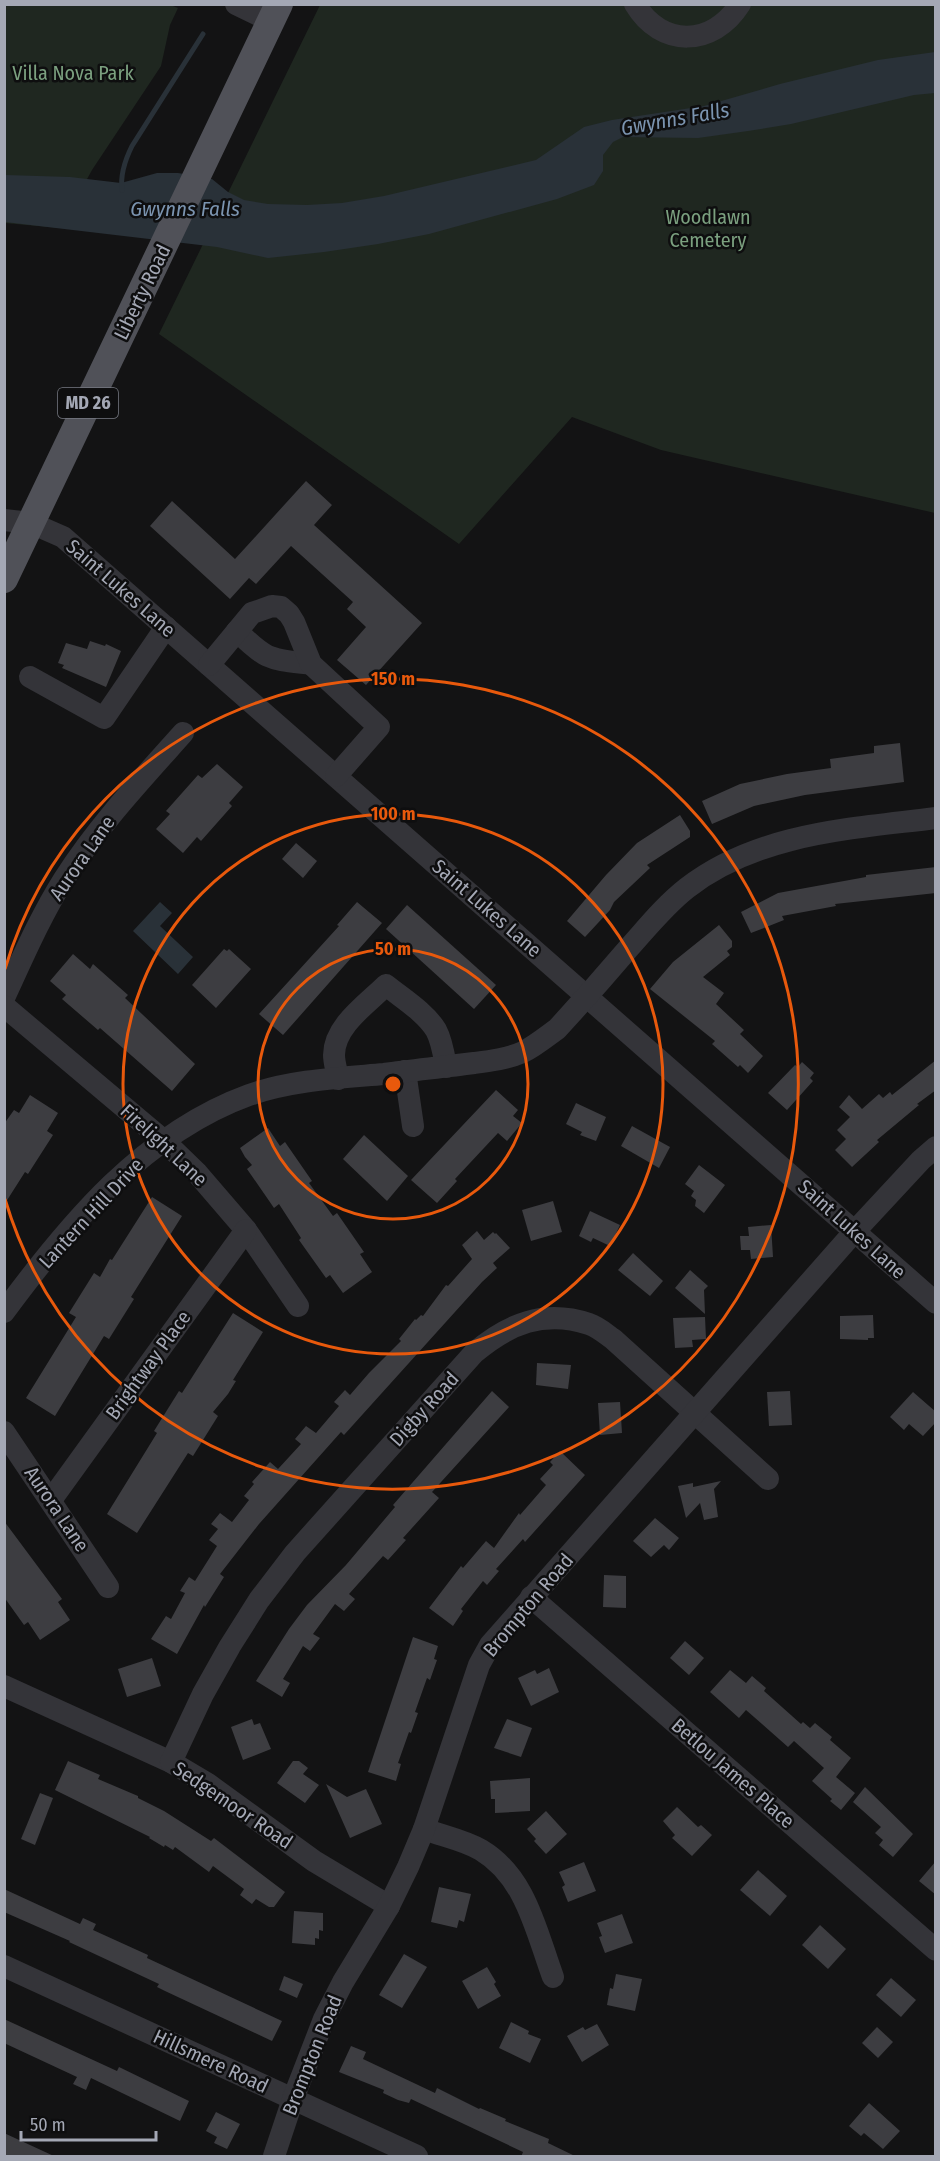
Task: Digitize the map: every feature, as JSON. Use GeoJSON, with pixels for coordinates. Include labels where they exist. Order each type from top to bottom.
{"type":"FeatureCollection","features":[{"type":"Feature","properties":{"kind":"main road","name":"Liberty Road"},"geometry":{"type":"LineString","coordinates":[[4,579],[18,521],[146,282],[275,13]]}},
{"type":"Feature","properties":{"kind":"street"},"geometry":{"type":"LineString","coordinates":[[236,4],[275,13]]}},
{"type":"Feature","properties":{"kind":"street"},"geometry":{"type":"LineString","coordinates":[[635,4],[643,17],[653,26],[680,37],[712,32],[724,24],[740,4]]}},
{"type":"Feature","properties":{"kind":"street","name":"Saint Lukes Lane"},"geometry":{"type":"LineString","coordinates":[[18,521],[63,537],[936,1303]]}},
{"type":"Feature","properties":{"kind":"street"},"geometry":{"type":"LineString","coordinates":[[209,665],[252,613],[272,606],[280,607],[294,622],[311,663],[379,727],[336,776]]}},
{"type":"Feature","properties":{"kind":"street"},"geometry":{"type":"LineString","coordinates":[[30,678],[104,718],[166,627]]}},
{"type":"Feature","properties":{"kind":"street"},"geometry":{"type":"LineString","coordinates":[[237,631],[253,647],[272,659],[311,663]]}},
{"type":"Feature","properties":{"kind":"street","name":"Aurora Lane"},"geometry":{"type":"LineString","coordinates":[[4,998],[35,930],[92,838],[183,733]]}},
{"type":"Feature","properties":{"kind":"street","name":"Lantern Hill Drive"},"geometry":{"type":"LineString","coordinates":[[4,1312],[25,1284],[102,1195],[134,1163],[163,1140],[197,1119],[251,1095],[286,1086],[338,1078],[446,1067],[500,1059],[521,1052],[540,1042],[557,1029],[659,913],[688,888],[716,870],[746,854],[785,841],[821,833],[936,818]]}},
{"type":"Feature","properties":{"kind":"street"},"geometry":{"type":"LineString","coordinates":[[338,1078],[334,1056],[336,1041],[344,1027],[386,985],[427,1019],[442,1045],[446,1067]]}},
{"type":"Feature","properties":{"kind":"street","name":"Firelight Lane"},"geometry":{"type":"LineString","coordinates":[[4,1006],[163,1140],[196,1173],[246,1230],[298,1306]]}},
{"type":"Feature","properties":{"kind":"street"},"geometry":{"type":"LineString","coordinates":[[405,1071],[414,1126]]}},
{"type":"Feature","properties":{"kind":"street","name":"Brompton Road"},"geometry":{"type":"LineString","coordinates":[[274,2157],[293,2099],[324,2019],[343,1982],[389,1906],[408,1867],[424,1829],[479,1665],[497,1636],[855,1231],[936,1147]]}},
{"type":"Feature","properties":{"kind":"street","name":"Brightway Place"},"geometry":{"type":"LineString","coordinates":[[51,1500],[246,1230]]}},
{"type":"Feature","properties":{"kind":"street","name":"Digby Road"},"geometry":{"type":"LineString","coordinates":[[171,1762],[203,1694],[230,1646],[259,1600],[288,1562],[474,1353],[492,1337],[509,1327],[526,1321],[548,1318],[568,1319],[591,1325],[613,1339],[768,1479]]}},
{"type":"Feature","properties":{"kind":"street","name":"Aurora Lane"},"geometry":{"type":"LineString","coordinates":[[4,1432],[108,1587]]}},
{"type":"Feature","properties":{"kind":"street","name":"Betlou James Place"},"geometry":{"type":"LineString","coordinates":[[531,1597],[936,1950]]}},
{"type":"Feature","properties":{"kind":"street","name":"Sedgemoor Road"},"geometry":{"type":"LineString","coordinates":[[4,1686],[171,1762],[208,1784],[314,1861],[389,1906]]}},
{"type":"Feature","properties":{"kind":"street"},"geometry":{"type":"LineString","coordinates":[[424,1829],[480,1849],[509,1873],[519,1886],[526,1902],[553,1977]]}},
{"type":"Feature","properties":{"kind":"street","name":"Hillsmere Road"},"geometry":{"type":"LineString","coordinates":[[4,1966],[417,2157]]}},
{"type":"Feature","properties":{"kind":"green space","name":"Villa Nova Park"},"geometry":{"type":"Polygon","coordinates":[[[168,4],[178,8],[170,25],[161,66],[92,170],[60,228],[5,223],[4,5],[168,4]]]}},
{"type":"Feature","properties":{"kind":"green space","name":"Woodlawn Cemetery"},"geometry":{"type":"Polygon","coordinates":[[[320,5],[935,5],[935,513],[661,450],[572,417],[459,544],[159,334],[320,5]]]}},
{"type":"Feature","properties":{"kind":"water","name":"Gwynns Falls"},"geometry":{"type":"Polygon","coordinates":[[[935,52],[935,93],[914,95],[791,124],[748,131],[698,138],[623,137],[613,142],[603,155],[603,171],[594,185],[557,199],[429,234],[378,244],[268,258],[217,247],[5,222],[5,175],[70,177],[121,183],[157,173],[178,173],[212,179],[228,192],[244,200],[268,204],[342,203],[384,196],[536,160],[584,127],[612,120],[704,106],[780,84],[878,60],[935,52]]]}},
{"type":"Feature","properties":{"kind":"water"},"geometry":{"type":"Polygon","coordinates":[[[160,902],[172,913],[160,926],[193,957],[178,974],[133,931],[160,902]]]}},
{"type":"Feature","properties":{"kind":"building"},"geometry":{"type":"Polygon","coordinates":[[[306,481],[332,505],[314,525],[422,623],[366,685],[337,660],[366,627],[347,609],[353,602],[291,546],[256,584],[249,578],[230,599],[150,526],[172,501],[235,559],[306,481]]]}},
{"type":"Feature","properties":{"kind":"building"},"geometry":{"type":"Polygon","coordinates":[[[90,641],[105,646],[106,644],[121,651],[106,687],[62,668],[64,665],[58,663],[66,643],[87,649],[90,641]]]}},
{"type":"Feature","properties":{"kind":"building"},"geometry":{"type":"Polygon","coordinates":[[[900,743],[904,782],[805,795],[754,806],[712,824],[702,801],[740,784],[831,768],[830,759],[874,753],[874,746],[900,743]]]}},
{"type":"Feature","properties":{"kind":"building"},"geometry":{"type":"Polygon","coordinates":[[[217,764],[243,787],[229,803],[232,806],[201,841],[197,837],[183,853],[156,829],[170,814],[166,811],[198,775],[202,778],[217,764]]]}},
{"type":"Feature","properties":{"kind":"building"},"geometry":{"type":"Polygon","coordinates":[[[680,815],[690,831],[690,837],[647,865],[650,868],[614,902],[610,910],[585,937],[567,921],[637,843],[680,815]]]}},
{"type":"Feature","properties":{"kind":"building"},"geometry":{"type":"Polygon","coordinates":[[[296,843],[317,861],[303,878],[282,859],[296,843]]]}},
{"type":"Feature","properties":{"kind":"building"},"geometry":{"type":"Polygon","coordinates":[[[936,867],[936,893],[835,904],[836,906],[782,916],[784,920],[751,933],[741,912],[778,893],[866,877],[866,875],[936,867]]]}},
{"type":"Feature","properties":{"kind":"building"},"geometry":{"type":"Polygon","coordinates":[[[357,902],[382,923],[283,1035],[259,1014],[339,926],[337,925],[357,902]]]}},
{"type":"Feature","properties":{"kind":"building"},"geometry":{"type":"Polygon","coordinates":[[[407,905],[496,985],[474,1009],[386,929],[407,905]]]}},
{"type":"Feature","properties":{"kind":"building"},"geometry":{"type":"Polygon","coordinates":[[[719,925],[732,941],[732,947],[727,951],[730,955],[703,977],[724,993],[716,1004],[744,1030],[740,1034],[763,1056],[748,1073],[712,1044],[715,1041],[650,989],[673,962],[719,925]]]}},
{"type":"Feature","properties":{"kind":"building"},"geometry":{"type":"Polygon","coordinates":[[[224,949],[227,951],[229,949],[251,969],[216,1008],[192,985],[224,949]]]}},
{"type":"Feature","properties":{"kind":"building"},"geometry":{"type":"Polygon","coordinates":[[[73,954],[90,969],[93,964],[128,995],[125,998],[195,1064],[172,1091],[100,1028],[98,1030],[62,999],[66,995],[50,981],[73,954]]]}},
{"type":"Feature","properties":{"kind":"building"},"geometry":{"type":"Polygon","coordinates":[[[936,1060],[936,1090],[877,1140],[879,1142],[852,1167],[835,1150],[846,1139],[837,1130],[850,1117],[839,1107],[849,1095],[862,1109],[879,1094],[883,1098],[890,1092],[892,1095],[936,1060]]]}},
{"type":"Feature","properties":{"kind":"building"},"geometry":{"type":"Polygon","coordinates":[[[802,1062],[814,1073],[810,1078],[813,1081],[787,1110],[768,1093],[795,1065],[798,1067],[802,1062]]]}},
{"type":"Feature","properties":{"kind":"building"},"geometry":{"type":"Polygon","coordinates":[[[496,1090],[518,1110],[513,1116],[522,1123],[507,1141],[498,1133],[455,1179],[457,1181],[437,1203],[411,1180],[496,1090]]]}},
{"type":"Feature","properties":{"kind":"building"},"geometry":{"type":"Polygon","coordinates":[[[30,1095],[58,1113],[47,1131],[53,1135],[28,1174],[25,1172],[4,1205],[4,1124],[14,1110],[19,1113],[30,1095]]]}},
{"type":"Feature","properties":{"kind":"building"},"geometry":{"type":"Polygon","coordinates":[[[576,1103],[606,1117],[596,1141],[580,1135],[582,1132],[566,1124],[576,1103]]]}},
{"type":"Feature","properties":{"kind":"building"},"geometry":{"type":"Polygon","coordinates":[[[632,1126],[670,1147],[659,1168],[621,1146],[632,1126]]]}},
{"type":"Feature","properties":{"kind":"building"},"geometry":{"type":"Polygon","coordinates":[[[268,1128],[280,1146],[285,1142],[312,1181],[309,1183],[333,1216],[337,1213],[364,1252],[360,1254],[372,1272],[343,1293],[330,1275],[326,1278],[299,1240],[301,1238],[279,1204],[274,1208],[247,1169],[252,1165],[240,1148],[268,1128]]]}},
{"type":"Feature","properties":{"kind":"building"},"geometry":{"type":"Polygon","coordinates":[[[364,1135],[408,1176],[387,1201],[343,1159],[364,1135]]]}},
{"type":"Feature","properties":{"kind":"building"},"geometry":{"type":"Polygon","coordinates":[[[699,1165],[725,1185],[704,1213],[695,1206],[696,1200],[691,1196],[694,1191],[685,1184],[699,1165]]]}},
{"type":"Feature","properties":{"kind":"building"},"geometry":{"type":"Polygon","coordinates":[[[152,1197],[182,1216],[131,1297],[134,1299],[109,1339],[104,1336],[55,1416],[26,1398],[76,1317],[69,1313],[94,1273],[100,1277],[152,1197]]]}},
{"type":"Feature","properties":{"kind":"building"},"geometry":{"type":"Polygon","coordinates":[[[553,1201],[562,1232],[531,1241],[522,1210],[553,1201]]]}},
{"type":"Feature","properties":{"kind":"building"},"geometry":{"type":"Polygon","coordinates":[[[590,1211],[620,1225],[610,1246],[593,1238],[591,1242],[579,1236],[590,1211]]]}},
{"type":"Feature","properties":{"kind":"building"},"geometry":{"type":"Polygon","coordinates":[[[771,1225],[773,1257],[751,1259],[750,1250],[741,1250],[740,1236],[749,1236],[748,1227],[771,1225]]]}},
{"type":"Feature","properties":{"kind":"building"},"geometry":{"type":"Polygon","coordinates":[[[477,1231],[484,1240],[493,1232],[496,1233],[510,1248],[493,1263],[497,1268],[344,1435],[341,1432],[259,1524],[220,1574],[224,1577],[205,1607],[204,1605],[177,1654],[151,1639],[166,1616],[171,1619],[185,1593],[180,1591],[189,1577],[195,1581],[217,1546],[209,1540],[218,1529],[211,1524],[220,1513],[232,1522],[249,1500],[244,1496],[254,1484],[252,1482],[270,1462],[278,1469],[301,1444],[295,1439],[306,1426],[316,1433],[339,1406],[334,1402],[345,1390],[350,1395],[401,1341],[399,1339],[415,1319],[423,1316],[446,1285],[448,1286],[472,1259],[462,1245],[477,1231]]]}},
{"type":"Feature","properties":{"kind":"building"},"geometry":{"type":"Polygon","coordinates":[[[633,1253],[663,1281],[650,1296],[618,1270],[633,1253]]]}},
{"type":"Feature","properties":{"kind":"building"},"geometry":{"type":"Polygon","coordinates":[[[690,1270],[708,1286],[704,1290],[705,1314],[675,1288],[690,1270]]]}},
{"type":"Feature","properties":{"kind":"building"},"geometry":{"type":"Polygon","coordinates":[[[233,1313],[263,1332],[233,1380],[236,1381],[228,1394],[213,1412],[218,1416],[193,1456],[188,1453],[137,1533],[107,1514],[157,1433],[154,1431],[179,1391],[182,1393],[233,1313]]]}},
{"type":"Feature","properties":{"kind":"building"},"geometry":{"type":"Polygon","coordinates":[[[873,1315],[874,1338],[868,1338],[868,1340],[840,1339],[840,1316],[873,1315]]]}},
{"type":"Feature","properties":{"kind":"building"},"geometry":{"type":"Polygon","coordinates":[[[705,1317],[706,1339],[692,1340],[693,1347],[675,1348],[673,1318],[705,1317]]]}},
{"type":"Feature","properties":{"kind":"building"},"geometry":{"type":"Polygon","coordinates":[[[537,1363],[571,1365],[568,1389],[536,1385],[537,1363]]]}},
{"type":"Feature","properties":{"kind":"building"},"geometry":{"type":"Polygon","coordinates":[[[492,1391],[509,1407],[432,1492],[439,1498],[403,1538],[406,1540],[388,1560],[383,1556],[349,1594],[355,1599],[344,1611],[335,1604],[313,1634],[320,1638],[310,1651],[303,1646],[283,1679],[290,1683],[282,1697],[256,1681],[307,1605],[346,1565],[395,1507],[393,1505],[492,1391]]]}},
{"type":"Feature","properties":{"kind":"building"},"geometry":{"type":"Polygon","coordinates":[[[790,1391],[792,1425],[769,1426],[767,1392],[790,1391]]]}},
{"type":"Feature","properties":{"kind":"building"},"geometry":{"type":"Polygon","coordinates":[[[913,1392],[936,1412],[936,1422],[923,1436],[909,1424],[904,1430],[890,1417],[913,1392]]]}},
{"type":"Feature","properties":{"kind":"building"},"geometry":{"type":"Polygon","coordinates":[[[620,1402],[622,1433],[600,1435],[598,1403],[620,1402]]]}},
{"type":"Feature","properties":{"kind":"building"},"geometry":{"type":"Polygon","coordinates":[[[560,1451],[585,1475],[525,1542],[523,1539],[496,1569],[499,1571],[487,1585],[483,1581],[461,1609],[463,1611],[453,1626],[429,1608],[461,1566],[463,1568],[486,1541],[494,1548],[519,1513],[520,1515],[546,1485],[540,1479],[553,1465],[550,1462],[560,1451]]]}},
{"type":"Feature","properties":{"kind":"building"},"geometry":{"type":"Polygon","coordinates":[[[721,1481],[714,1489],[718,1517],[704,1520],[700,1503],[686,1518],[678,1486],[693,1483],[693,1487],[721,1481]]]}},
{"type":"Feature","properties":{"kind":"building"},"geometry":{"type":"Polygon","coordinates":[[[655,1518],[679,1538],[669,1550],[664,1545],[651,1557],[633,1541],[655,1518]]]}},
{"type":"Feature","properties":{"kind":"building"},"geometry":{"type":"Polygon","coordinates":[[[4,1521],[62,1599],[58,1602],[70,1620],[40,1640],[28,1622],[24,1625],[4,1597],[4,1521]]]}},
{"type":"Feature","properties":{"kind":"building"},"geometry":{"type":"Polygon","coordinates":[[[604,1575],[626,1576],[626,1608],[603,1607],[604,1575]]]}},
{"type":"Feature","properties":{"kind":"building"},"geometry":{"type":"Polygon","coordinates":[[[413,1637],[438,1646],[434,1659],[437,1660],[430,1680],[427,1678],[415,1712],[418,1713],[398,1763],[401,1764],[396,1781],[368,1772],[413,1637]]]}},
{"type":"Feature","properties":{"kind":"building"},"geometry":{"type":"Polygon","coordinates":[[[685,1641],[704,1658],[689,1675],[670,1658],[685,1641]]]}},
{"type":"Feature","properties":{"kind":"building"},"geometry":{"type":"Polygon","coordinates":[[[152,1658],[161,1686],[127,1697],[118,1669],[152,1658]]]}},
{"type":"Feature","properties":{"kind":"building"},"geometry":{"type":"Polygon","coordinates":[[[549,1668],[559,1692],[531,1706],[518,1678],[535,1670],[537,1674],[549,1668]]]}},
{"type":"Feature","properties":{"kind":"building"},"geometry":{"type":"Polygon","coordinates":[[[730,1670],[746,1683],[752,1676],[766,1688],[764,1691],[801,1724],[803,1722],[810,1728],[815,1723],[832,1737],[830,1740],[851,1758],[836,1777],[855,1793],[841,1810],[812,1781],[824,1768],[794,1741],[788,1747],[746,1710],[739,1718],[710,1692],[730,1670]]]}},
{"type":"Feature","properties":{"kind":"building"},"geometry":{"type":"Polygon","coordinates":[[[252,1719],[254,1725],[260,1723],[271,1749],[243,1760],[231,1727],[252,1719]]]}},
{"type":"Feature","properties":{"kind":"building"},"geometry":{"type":"Polygon","coordinates":[[[507,1719],[532,1728],[521,1757],[494,1748],[507,1719]]]}},
{"type":"Feature","properties":{"kind":"building"},"geometry":{"type":"Polygon","coordinates":[[[68,1761],[100,1775],[98,1779],[138,1796],[211,1841],[214,1838],[285,1892],[274,1907],[269,1907],[256,1899],[252,1904],[240,1895],[244,1889],[213,1866],[209,1872],[175,1847],[173,1850],[165,1845],[164,1847],[150,1837],[55,1790],[68,1761]]]}},
{"type":"Feature","properties":{"kind":"building"},"geometry":{"type":"Polygon","coordinates":[[[293,1761],[299,1761],[308,1768],[303,1774],[319,1785],[305,1803],[277,1783],[293,1761]]]}},
{"type":"Feature","properties":{"kind":"building"},"geometry":{"type":"Polygon","coordinates":[[[530,1778],[530,1811],[495,1813],[495,1799],[491,1799],[490,1781],[530,1778]]]}},
{"type":"Feature","properties":{"kind":"building"},"geometry":{"type":"Polygon","coordinates":[[[326,1784],[347,1797],[366,1789],[382,1824],[350,1838],[326,1784]]]}},
{"type":"Feature","properties":{"kind":"building"},"geometry":{"type":"Polygon","coordinates":[[[865,1787],[913,1834],[893,1857],[879,1845],[883,1840],[875,1833],[881,1827],[853,1802],[865,1787]]]}},
{"type":"Feature","properties":{"kind":"building"},"geometry":{"type":"Polygon","coordinates":[[[40,1793],[53,1798],[35,1845],[21,1839],[40,1793]]]}},
{"type":"Feature","properties":{"kind":"building"},"geometry":{"type":"Polygon","coordinates":[[[677,1807],[698,1827],[701,1825],[712,1835],[692,1856],[672,1838],[675,1835],[663,1821],[677,1807]]]}},
{"type":"Feature","properties":{"kind":"building"},"geometry":{"type":"Polygon","coordinates":[[[546,1811],[567,1834],[546,1854],[527,1829],[546,1811]]]}},
{"type":"Feature","properties":{"kind":"building"},"geometry":{"type":"Polygon","coordinates":[[[936,1861],[936,1895],[919,1881],[936,1861]]]}},
{"type":"Feature","properties":{"kind":"building"},"geometry":{"type":"Polygon","coordinates":[[[584,1862],[596,1891],[568,1902],[562,1887],[565,1885],[559,1872],[584,1862]]]}},
{"type":"Feature","properties":{"kind":"building"},"geometry":{"type":"Polygon","coordinates":[[[758,1870],[787,1896],[770,1916],[740,1890],[758,1870]]]}},
{"type":"Feature","properties":{"kind":"building"},"geometry":{"type":"Polygon","coordinates":[[[439,1887],[471,1894],[464,1922],[459,1920],[457,1928],[431,1922],[439,1887]]]}},
{"type":"Feature","properties":{"kind":"building"},"geometry":{"type":"Polygon","coordinates":[[[4,1889],[80,1924],[83,1918],[96,1924],[93,1930],[148,1955],[147,1958],[282,2021],[272,2041],[165,1991],[157,1987],[159,1984],[70,1941],[4,1912],[4,1889]]]}},
{"type":"Feature","properties":{"kind":"building"},"geometry":{"type":"Polygon","coordinates":[[[294,1911],[323,1913],[323,1931],[319,1930],[319,1939],[315,1938],[315,1945],[292,1943],[294,1911]]]}},
{"type":"Feature","properties":{"kind":"building"},"geometry":{"type":"Polygon","coordinates":[[[622,1914],[633,1943],[605,1953],[597,1923],[622,1914]]]}},
{"type":"Feature","properties":{"kind":"building"},"geometry":{"type":"Polygon","coordinates":[[[820,1925],[846,1949],[828,1969],[802,1945],[820,1925]]]}},
{"type":"Feature","properties":{"kind":"building"},"geometry":{"type":"Polygon","coordinates":[[[404,1954],[427,1967],[402,2008],[379,1995],[404,1954]]]}},
{"type":"Feature","properties":{"kind":"building"},"geometry":{"type":"Polygon","coordinates":[[[487,1967],[501,1996],[478,2009],[462,1981],[487,1967]]]}},
{"type":"Feature","properties":{"kind":"building"},"geometry":{"type":"Polygon","coordinates":[[[616,1974],[642,1979],[635,2011],[607,2005],[610,1988],[613,1989],[616,1974]]]}},
{"type":"Feature","properties":{"kind":"building"},"geometry":{"type":"Polygon","coordinates":[[[284,1976],[303,1984],[297,1998],[279,1990],[284,1976]]]}},
{"type":"Feature","properties":{"kind":"building"},"geometry":{"type":"Polygon","coordinates":[[[891,1978],[916,2000],[901,2017],[876,1995],[891,1978]]]}},
{"type":"Feature","properties":{"kind":"building"},"geometry":{"type":"Polygon","coordinates":[[[4,2019],[117,2071],[119,2067],[189,2101],[180,2121],[91,2078],[86,2090],[73,2084],[77,2077],[4,2043],[4,2019]]]}},
{"type":"Feature","properties":{"kind":"building"},"geometry":{"type":"Polygon","coordinates":[[[511,2022],[529,2031],[528,2034],[541,2039],[530,2063],[499,2048],[511,2022]]]}},
{"type":"Feature","properties":{"kind":"building"},"geometry":{"type":"Polygon","coordinates":[[[597,2024],[609,2045],[582,2062],[567,2036],[583,2027],[585,2030],[597,2024]]]}},
{"type":"Feature","properties":{"kind":"building"},"geometry":{"type":"Polygon","coordinates":[[[877,2027],[893,2042],[878,2058],[862,2043],[877,2027]]]}},
{"type":"Feature","properties":{"kind":"building"},"geometry":{"type":"Polygon","coordinates":[[[351,2046],[366,2052],[363,2059],[435,2093],[437,2088],[479,2109],[506,2119],[505,2121],[549,2139],[548,2143],[577,2157],[521,2157],[523,2152],[411,2099],[409,2103],[398,2100],[383,2093],[384,2090],[339,2072],[351,2046]]]}},
{"type":"Feature","properties":{"kind":"building"},"geometry":{"type":"Polygon","coordinates":[[[869,2103],[900,2131],[883,2149],[864,2133],[861,2136],[849,2126],[869,2103]]]}},
{"type":"Feature","properties":{"kind":"building"},"geometry":{"type":"Polygon","coordinates":[[[216,2112],[240,2124],[227,2149],[214,2143],[217,2137],[206,2131],[216,2112]]]}},
{"type":"Feature","properties":{"kind":"building"},"geometry":{"type":"Polygon","coordinates":[[[4,2133],[56,2157],[4,2157],[4,2133]]]}},
{"type":"Feature","properties":{"kind":"waterway"},"geometry":{"type":"LineString","coordinates":[[122,190],[124,167],[132,146],[203,34]]}}]}
